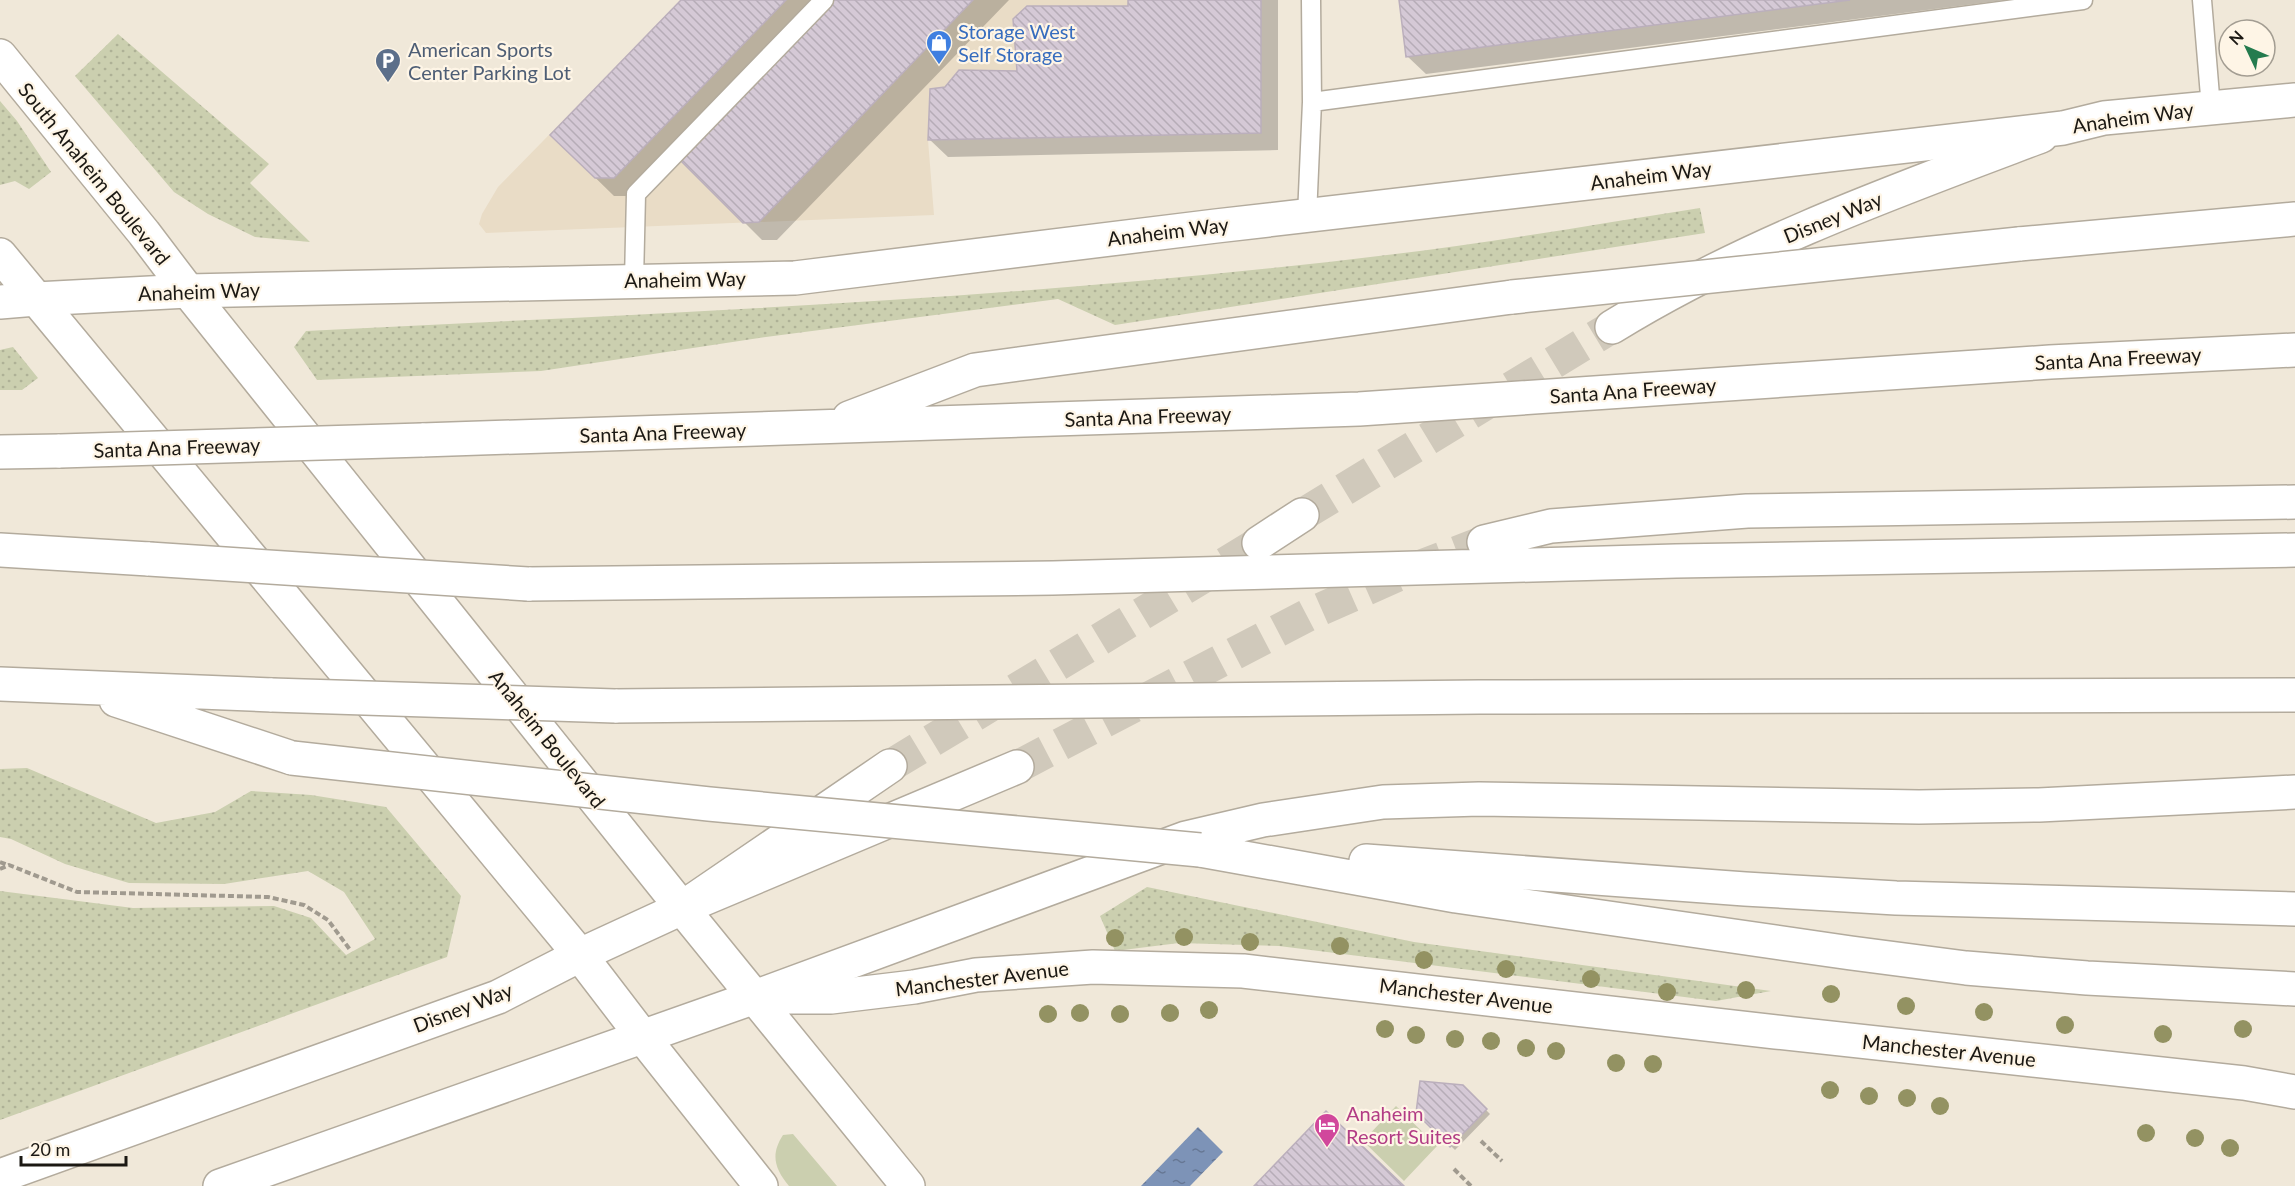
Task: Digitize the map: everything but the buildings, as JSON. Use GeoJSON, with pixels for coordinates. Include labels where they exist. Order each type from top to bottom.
{"type":"FeatureCollection","features":[{"type":"Feature","properties":{"kind":"main road","name":"South Anaheim Boulevard"},"geometry":{"type":"LineString","coordinates":[[0,56],[144,233],[188,291]]}},
{"type":"Feature","properties":{"kind":"main road","name":"Anaheim Way"},"geometry":{"type":"LineString","coordinates":[[0,302],[188,291],[795,278],[1216,225],[2063,128],[2103,118],[2295,100]]}},
{"type":"Feature","properties":{"kind":"main road","name":"Disney Way"},"geometry":{"type":"LineString","coordinates":[[1612,327],[1654,301],[1753,250],[1923,181],[2063,128]]}},
{"type":"Feature","properties":{"kind":"main road"},"geometry":{"type":"LineString","coordinates":[[822,428],[975,370],[1512,297],[2019,244],[2295,219]]}},
{"type":"Feature","properties":{"kind":"main road"},"geometry":{"type":"LineString","coordinates":[[0,255],[580,955],[761,1186]]}},
{"type":"Feature","properties":{"kind":"main road","name":"Anaheim Boulevard"},"geometry":{"type":"LineString","coordinates":[[188,291],[682,908],[908,1186]]}},
{"type":"Feature","properties":{"kind":"main road","name":"Santa Ana Freeway"},"geometry":{"type":"LineString","coordinates":[[0,452],[822,428],[1359,409],[2050,362],[2295,350]]}},
{"type":"Feature","properties":{"kind":"main road"},"geometry":{"type":"LineString","coordinates":[[1484,542],[1551,526],[1747,511],[2295,502]]}},
{"type":"Feature","properties":{"kind":"main road"},"geometry":{"type":"LineString","coordinates":[[1259,543],[1302,515]]}},
{"type":"Feature","properties":{"kind":"main road"},"geometry":{"type":"LineString","coordinates":[[0,550],[528,584],[1053,578],[1676,561],[2295,550]]}},
{"type":"Feature","properties":{"kind":"main road"},"geometry":{"type":"LineString","coordinates":[[2206,695],[2295,672]]}},
{"type":"Feature","properties":{"kind":"main road"},"geometry":{"type":"LineString","coordinates":[[0,684],[615,706],[1479,697],[2295,694]]}},
{"type":"Feature","properties":{"kind":"main road"},"geometry":{"type":"LineString","coordinates":[[77,687],[292,758],[709,804],[1200,850],[1564,874],[1745,890],[1873,897],[2295,909]]}},
{"type":"Feature","properties":{"kind":"main road","name":"Disney Way"},"geometry":{"type":"LineString","coordinates":[[0,1176],[498,997],[580,955],[682,908],[890,766]]}},
{"type":"Feature","properties":{"kind":"main road"},"geometry":{"type":"LineString","coordinates":[[682,908],[1017,767]]}},
{"type":"Feature","properties":{"kind":"main road"},"geometry":{"type":"LineString","coordinates":[[755,996],[1186,838],[1263,820],[1383,802],[1479,799],[1919,807],[2040,805],[2295,792]]}},
{"type":"Feature","properties":{"kind":"main road"},"geometry":{"type":"LineString","coordinates":[[1200,850],[1468,897],[1862,955],[1966,968],[2087,978],[2295,988]]}},
{"type":"Feature","properties":{"kind":"main road","name":"Manchester Avenue"},"geometry":{"type":"LineString","coordinates":[[642,1036],[755,996],[831,997],[914,987],[976,975],[1093,966],[1243,971],[1788,1034],[2244,1083],[2295,1092]]}},
{"type":"Feature","properties":{"kind":"main road"},"geometry":{"type":"LineString","coordinates":[[220,1186],[642,1036]]}},
{"type":"Feature","properties":{"kind":"lane"},"geometry":{"type":"LineString","coordinates":[[634,281],[636,194],[824,0]]}},
{"type":"Feature","properties":{"kind":"lane"},"geometry":{"type":"LineString","coordinates":[[1307,216],[1312,102],[1311,0]]}},
{"type":"Feature","properties":{"kind":"lane"},"geometry":{"type":"LineString","coordinates":[[1312,102],[2083,0]]}},
{"type":"Feature","properties":{"kind":"lane"},"geometry":{"type":"LineString","coordinates":[[2202,0],[2211,108]]}},
{"type":"Feature","properties":{"kind":"path"},"geometry":{"type":"LineString","coordinates":[[0,862],[77,892],[268,897],[304,905],[328,920],[351,951]]}},
{"type":"Feature","properties":{"kind":"path"},"geometry":{"type":"LineString","coordinates":[[0,868],[9,866]]}},
{"type":"Feature","properties":{"kind":"path"},"geometry":{"type":"LineString","coordinates":[[1481,1141],[1502,1161]]}},
{"type":"Feature","properties":{"kind":"path"},"geometry":{"type":"LineString","coordinates":[[1454,1169],[1471,1186]]}},
{"type":"Feature","properties":{"kind":"shaded area","name":"Storage West Self Storage"},"geometry":{"type":"Polygon","coordinates":[[[681,0],[1261,0],[928,140],[934,215],[486,233],[479,224],[482,214],[498,187],[681,0]]]}},
{"type":"Feature","properties":{"kind":"green space"},"geometry":{"type":"Polygon","coordinates":[[[118,34],[269,164],[250,183],[310,242],[255,237],[208,214],[174,192],[75,76],[118,34]]]}},
{"type":"Feature","properties":{"kind":"green space"},"geometry":{"type":"Polygon","coordinates":[[[0,101],[17,121],[51,172],[29,189],[15,181],[0,185],[0,101]]]}},
{"type":"Feature","properties":{"kind":"green space"},"geometry":{"type":"Polygon","coordinates":[[[1700,208],[1705,233],[1115,325],[1058,299],[759,338],[541,371],[317,380],[294,347],[306,331],[847,303],[1117,283],[1252,270],[1466,245],[1700,208]]]}},
{"type":"Feature","properties":{"kind":"green space"},"geometry":{"type":"Polygon","coordinates":[[[13,347],[38,378],[22,390],[0,390],[0,350],[13,347]]]}},
{"type":"Feature","properties":{"kind":"green space"},"geometry":{"type":"Polygon","coordinates":[[[27,768],[156,823],[215,812],[251,791],[311,795],[386,807],[461,896],[447,957],[0,1120],[0,891],[133,908],[274,906],[311,918],[346,955],[375,939],[344,892],[308,871],[224,884],[129,883],[65,864],[11,839],[0,837],[0,769],[27,768]]]}},
{"type":"Feature","properties":{"kind":"green space"},"geometry":{"type":"Polygon","coordinates":[[[1147,887],[1414,942],[1771,991],[1716,1001],[1279,946],[1179,943],[1115,951],[1100,916],[1147,887]]]}},
{"type":"Feature","properties":{"kind":"green space"},"geometry":{"type":"Polygon","coordinates":[[[1396,1106],[1437,1146],[1404,1181],[1363,1141],[1396,1106]]]}},
{"type":"Feature","properties":{"kind":"green space"},"geometry":{"type":"Polygon","coordinates":[[[793,1134],[837,1186],[789,1186],[780,1174],[775,1155],[783,1135],[793,1134]]]}},
{"type":"Feature","properties":{"kind":"water"},"geometry":{"type":"Polygon","coordinates":[[[1198,1127],[1223,1152],[1190,1186],[1141,1186],[1198,1127]]]}},
{"type":"Feature","properties":{"kind":"tunnel"},"geometry":{"type":"LineString","coordinates":[[1302,515],[1612,327]]}},
{"type":"Feature","properties":{"kind":"tunnel"},"geometry":{"type":"LineString","coordinates":[[1017,767],[1310,614],[1398,575],[1484,542]]}},
{"type":"Feature","properties":{"kind":"tunnel"},"geometry":{"type":"LineString","coordinates":[[890,766],[1259,543]]}},
{"type":"Feature","properties":{"kind":"place","name":"Storage West Self Storage"},"geometry":{"type":"Point","coordinates":[939,66]}},
{"type":"Feature","properties":{"kind":"place","name":"American Sports Center Parking Lot"},"geometry":{"type":"Point","coordinates":[388,84]}},
{"type":"Feature","properties":{"kind":"place","name":"Anaheim Resort Suites"},"geometry":{"type":"Point","coordinates":[1327,1149]}}]}
